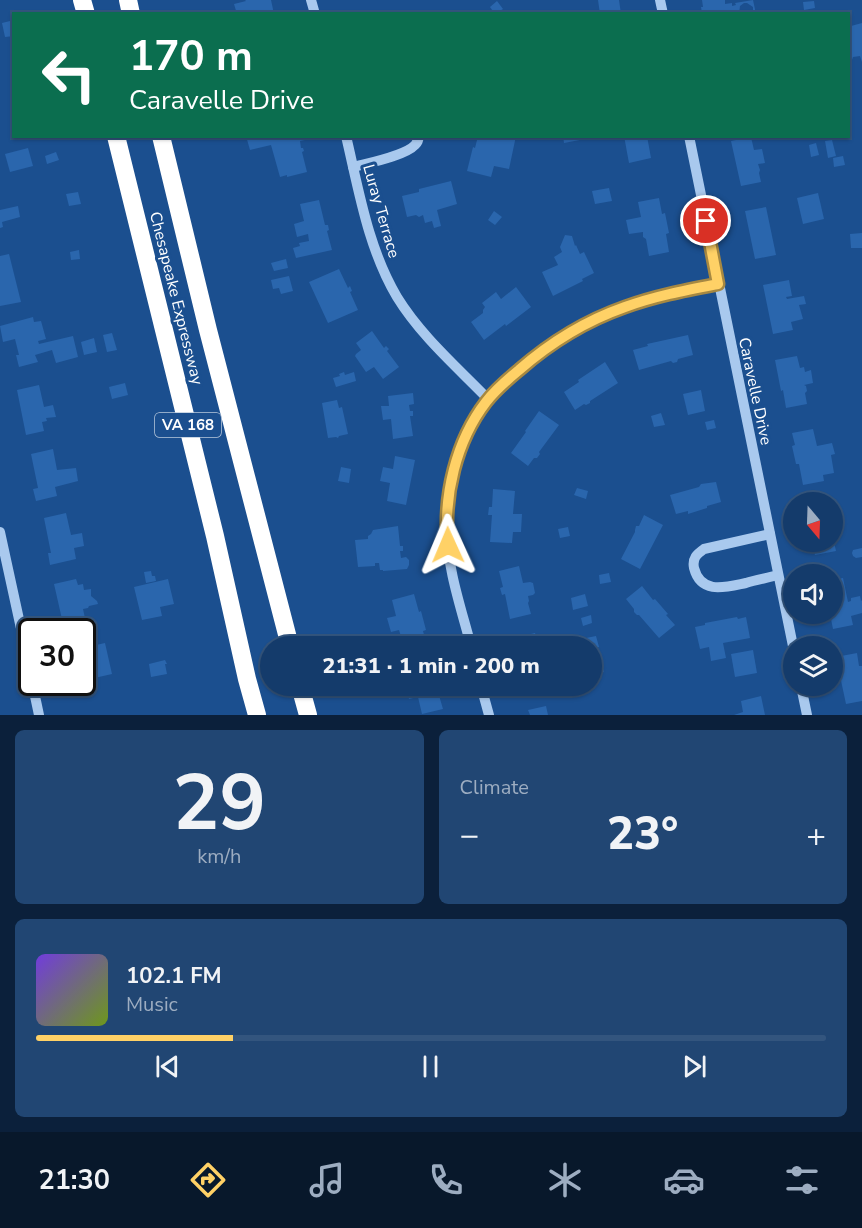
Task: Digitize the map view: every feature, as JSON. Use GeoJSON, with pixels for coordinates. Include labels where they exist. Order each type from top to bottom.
{"type":"FeatureCollection","features":[{"type":"Feature","properties":{"kind":"highway","name":"Chesapeake Expressway"},"geometry":{"type":"LineString","coordinates":[[116,138],[257,715]]}},
{"type":"Feature","properties":{"kind":"highway","name":"Chesapeake Expressway"},"geometry":{"type":"LineString","coordinates":[[161,138],[287,636]]}},
{"type":"Feature","properties":{"kind":"highway"},"geometry":{"type":"LineString","coordinates":[[303,696],[308,715]]}},
{"type":"Feature","properties":{"kind":"street","name":"Luray Terrace"},"geometry":{"type":"LineString","coordinates":[[346,138],[373,246],[397,296],[427,337],[488,399]]}},
{"type":"Feature","properties":{"kind":"street"},"geometry":{"type":"LineString","coordinates":[[353,167],[401,153],[417,143],[418,138]]}},
{"type":"Feature","properties":{"kind":"street","name":"Caravelle Drive"},"geometry":{"type":"LineString","coordinates":[[688,138],[791,636]]}},
{"type":"Feature","properties":{"kind":"street"},"geometry":{"type":"LineString","coordinates":[[469,636],[449,557],[448,504],[451,481],[459,452],[488,399],[536,355],[580,326],[627,306],[718,284]]}},
{"type":"Feature","properties":{"kind":"street"},"geometry":{"type":"LineString","coordinates":[[0,532],[18,618]]}},
{"type":"Feature","properties":{"kind":"street"},"geometry":{"type":"LineString","coordinates":[[770,534],[704,549],[696,554],[693,563],[695,573],[710,587],[722,588],[778,575]]}},
{"type":"Feature","properties":{"kind":"street"},"geometry":{"type":"LineString","coordinates":[[35,696],[39,715]]}},
{"type":"Feature","properties":{"kind":"street"},"geometry":{"type":"LineString","coordinates":[[484,696],[489,715]]}},
{"type":"Feature","properties":{"kind":"street"},"geometry":{"type":"LineString","coordinates":[[803,696],[807,715]]}},
{"type":"Feature","properties":{"kind":"building"},"geometry":{"type":"Polygon","coordinates":[[[271,0],[274,12],[236,12],[234,4],[271,0]]]}},
{"type":"Feature","properties":{"kind":"building"},"geometry":{"type":"Polygon","coordinates":[[[598,0],[619,0],[621,12],[600,12],[598,0]]]}},
{"type":"Feature","properties":{"kind":"building"},"geometry":{"type":"Polygon","coordinates":[[[702,0],[725,0],[725,4],[732,3],[732,6],[736,5],[735,3],[753,0],[756,12],[753,12],[753,7],[747,3],[740,6],[739,12],[702,12],[701,7],[703,7],[702,0]]]}},
{"type":"Feature","properties":{"kind":"building"},"geometry":{"type":"Polygon","coordinates":[[[497,1],[503,9],[494,12],[490,7],[497,1]]]}},
{"type":"Feature","properties":{"kind":"building"},"geometry":{"type":"Polygon","coordinates":[[[814,1],[815,8],[804,10],[803,2],[814,1]]]}},
{"type":"Feature","properties":{"kind":"building"},"geometry":{"type":"Polygon","coordinates":[[[12,20],[12,36],[5,37],[2,23],[12,20]]]}},
{"type":"Feature","properties":{"kind":"building"},"geometry":{"type":"Polygon","coordinates":[[[862,23],[862,62],[860,56],[853,57],[850,65],[850,36],[852,33],[851,26],[862,23]]]}},
{"type":"Feature","properties":{"kind":"building"},"geometry":{"type":"Polygon","coordinates":[[[247,138],[304,138],[305,140],[300,141],[307,172],[280,177],[271,145],[250,150],[247,138]]]}},
{"type":"Feature","properties":{"kind":"building"},"geometry":{"type":"Polygon","coordinates":[[[478,138],[516,138],[509,169],[494,166],[491,177],[467,171],[473,147],[475,148],[478,138]]]}},
{"type":"Feature","properties":{"kind":"building"},"geometry":{"type":"Polygon","coordinates":[[[563,138],[585,139],[564,143],[563,138]]]}},
{"type":"Feature","properties":{"kind":"building"},"geometry":{"type":"Polygon","coordinates":[[[624,138],[647,138],[651,158],[629,163],[624,138]]]}},
{"type":"Feature","properties":{"kind":"building"},"geometry":{"type":"Polygon","coordinates":[[[751,138],[754,150],[762,149],[765,163],[758,164],[761,182],[741,186],[731,141],[751,138]]]}},
{"type":"Feature","properties":{"kind":"building"},"geometry":{"type":"Polygon","coordinates":[[[832,140],[836,156],[828,158],[825,141],[832,140]]]}},
{"type":"Feature","properties":{"kind":"building"},"geometry":{"type":"Polygon","coordinates":[[[816,143],[819,155],[811,157],[809,145],[816,143]]]}},
{"type":"Feature","properties":{"kind":"building"},"geometry":{"type":"Polygon","coordinates":[[[28,148],[33,166],[10,172],[5,154],[28,148]]]}},
{"type":"Feature","properties":{"kind":"building"},"geometry":{"type":"Polygon","coordinates":[[[56,152],[59,160],[47,164],[45,156],[56,152]]]}},
{"type":"Feature","properties":{"kind":"building"},"geometry":{"type":"Polygon","coordinates":[[[843,156],[845,165],[834,167],[833,158],[843,156]]]}},
{"type":"Feature","properties":{"kind":"building"},"geometry":{"type":"Polygon","coordinates":[[[451,181],[457,204],[437,210],[441,226],[434,228],[432,221],[425,223],[423,215],[407,217],[402,196],[451,181]]]}},
{"type":"Feature","properties":{"kind":"building"},"geometry":{"type":"Polygon","coordinates":[[[609,188],[612,201],[595,204],[592,191],[609,188]]]}},
{"type":"Feature","properties":{"kind":"building"},"geometry":{"type":"Polygon","coordinates":[[[78,192],[81,204],[69,206],[66,194],[78,192]]]}},
{"type":"Feature","properties":{"kind":"building"},"geometry":{"type":"Polygon","coordinates":[[[818,193],[824,219],[803,224],[797,198],[818,193]]]}},
{"type":"Feature","properties":{"kind":"building"},"geometry":{"type":"Polygon","coordinates":[[[659,198],[669,233],[666,234],[669,252],[649,256],[643,232],[629,234],[626,220],[641,217],[638,202],[659,198]]]}},
{"type":"Feature","properties":{"kind":"building"},"geometry":{"type":"Polygon","coordinates":[[[319,200],[325,225],[328,225],[329,230],[327,231],[332,250],[296,258],[293,248],[300,246],[299,243],[309,241],[308,234],[297,237],[294,224],[304,221],[300,204],[319,200]]]}},
{"type":"Feature","properties":{"kind":"building"},"geometry":{"type":"Polygon","coordinates":[[[18,206],[20,217],[2,222],[3,227],[0,228],[0,210],[18,206]]]}},
{"type":"Feature","properties":{"kind":"building"},"geometry":{"type":"Polygon","coordinates":[[[766,207],[776,255],[755,259],[745,211],[766,207]]]}},
{"type":"Feature","properties":{"kind":"building"},"geometry":{"type":"Polygon","coordinates":[[[494,211],[502,217],[495,225],[488,220],[494,211]]]}},
{"type":"Feature","properties":{"kind":"building"},"geometry":{"type":"Polygon","coordinates":[[[862,233],[862,248],[851,248],[850,234],[862,233]]]}},
{"type":"Feature","properties":{"kind":"building"},"geometry":{"type":"Polygon","coordinates":[[[565,235],[572,236],[575,246],[580,254],[584,252],[594,273],[553,296],[542,272],[558,265],[554,257],[562,252],[560,247],[565,235]]]}},
{"type":"Feature","properties":{"kind":"building"},"geometry":{"type":"Polygon","coordinates":[[[79,250],[80,259],[71,260],[70,252],[79,250]]]}},
{"type":"Feature","properties":{"kind":"building"},"geometry":{"type":"Polygon","coordinates":[[[9,254],[21,302],[0,306],[0,256],[9,254]]]}},
{"type":"Feature","properties":{"kind":"building"},"geometry":{"type":"Polygon","coordinates":[[[286,259],[288,268],[274,271],[271,263],[286,259]]]}},
{"type":"Feature","properties":{"kind":"building"},"geometry":{"type":"Polygon","coordinates":[[[339,269],[348,288],[350,286],[352,291],[350,292],[358,310],[328,323],[309,282],[339,269]]]}},
{"type":"Feature","properties":{"kind":"building"},"geometry":{"type":"Polygon","coordinates":[[[289,276],[293,291],[281,294],[279,288],[273,289],[271,280],[289,276]]]}},
{"type":"Feature","properties":{"kind":"building"},"geometry":{"type":"Polygon","coordinates":[[[789,280],[792,296],[786,297],[787,299],[804,296],[806,304],[799,305],[803,319],[791,322],[793,330],[773,334],[763,285],[789,280]]]}},
{"type":"Feature","properties":{"kind":"building"},"geometry":{"type":"Polygon","coordinates":[[[516,287],[531,307],[484,340],[471,322],[483,313],[485,307],[482,303],[496,292],[501,299],[516,287]]]}},
{"type":"Feature","properties":{"kind":"building"},"geometry":{"type":"Polygon","coordinates":[[[33,317],[34,322],[41,321],[46,339],[38,341],[39,344],[73,336],[78,357],[56,363],[52,350],[35,355],[38,362],[19,367],[15,339],[3,342],[0,326],[33,317]]]}},
{"type":"Feature","properties":{"kind":"building"},"geometry":{"type":"Polygon","coordinates":[[[372,331],[384,348],[386,346],[389,349],[387,351],[399,367],[383,379],[374,367],[366,372],[355,356],[361,350],[356,343],[372,331]]]}},
{"type":"Feature","properties":{"kind":"building"},"geometry":{"type":"Polygon","coordinates":[[[112,333],[117,350],[107,352],[103,335],[112,333]]]}},
{"type":"Feature","properties":{"kind":"building"},"geometry":{"type":"Polygon","coordinates":[[[688,335],[693,355],[678,359],[677,362],[671,361],[639,370],[633,350],[648,346],[647,344],[688,335]]]}},
{"type":"Feature","properties":{"kind":"building"},"geometry":{"type":"Polygon","coordinates":[[[94,338],[97,352],[84,355],[81,342],[94,338]]]}},
{"type":"Feature","properties":{"kind":"building"},"geometry":{"type":"Polygon","coordinates":[[[797,356],[800,368],[804,367],[805,372],[811,370],[813,383],[804,385],[807,391],[805,393],[807,404],[786,408],[775,360],[797,356]]]}},
{"type":"Feature","properties":{"kind":"building"},"geometry":{"type":"Polygon","coordinates":[[[605,362],[618,383],[590,403],[575,410],[564,392],[605,362]]]}},
{"type":"Feature","properties":{"kind":"building"},"geometry":{"type":"Polygon","coordinates":[[[344,372],[345,375],[354,372],[356,381],[336,387],[333,378],[344,372]]]}},
{"type":"Feature","properties":{"kind":"building"},"geometry":{"type":"Polygon","coordinates":[[[125,383],[128,395],[112,399],[109,387],[125,383]]]}},
{"type":"Feature","properties":{"kind":"building"},"geometry":{"type":"Polygon","coordinates":[[[39,385],[44,407],[53,405],[56,417],[46,418],[47,421],[42,422],[44,431],[26,435],[17,390],[39,385]]]}},
{"type":"Feature","properties":{"kind":"building"},"geometry":{"type":"Polygon","coordinates":[[[701,390],[705,411],[688,415],[683,394],[701,390]]]}},
{"type":"Feature","properties":{"kind":"building"},"geometry":{"type":"Polygon","coordinates":[[[413,393],[414,404],[409,405],[410,411],[413,411],[413,416],[410,416],[413,436],[393,439],[391,419],[383,420],[381,406],[389,406],[388,396],[413,393]]]}},
{"type":"Feature","properties":{"kind":"building"},"geometry":{"type":"Polygon","coordinates":[[[337,400],[339,408],[342,407],[348,434],[338,438],[328,438],[322,403],[337,400]]]}},
{"type":"Feature","properties":{"kind":"building"},"geometry":{"type":"Polygon","coordinates":[[[539,411],[559,425],[537,458],[534,458],[528,466],[511,453],[539,411]]]}},
{"type":"Feature","properties":{"kind":"building"},"geometry":{"type":"Polygon","coordinates":[[[661,413],[665,425],[654,427],[651,416],[661,413]]]}},
{"type":"Feature","properties":{"kind":"building"},"geometry":{"type":"Polygon","coordinates":[[[714,420],[716,428],[707,430],[705,422],[714,420]]]}},
{"type":"Feature","properties":{"kind":"building"},"geometry":{"type":"Polygon","coordinates":[[[813,429],[817,446],[832,443],[835,454],[831,455],[834,473],[823,475],[824,481],[803,485],[799,464],[796,464],[792,446],[795,445],[792,433],[813,429]]]}},
{"type":"Feature","properties":{"kind":"building"},"geometry":{"type":"Polygon","coordinates":[[[53,449],[57,470],[76,468],[78,481],[55,487],[57,496],[36,501],[33,489],[38,488],[31,454],[53,449]]]}},
{"type":"Feature","properties":{"kind":"building"},"geometry":{"type":"Polygon","coordinates":[[[395,456],[415,460],[406,505],[387,501],[390,483],[380,481],[383,467],[393,469],[395,456]]]}},
{"type":"Feature","properties":{"kind":"building"},"geometry":{"type":"Polygon","coordinates":[[[341,467],[351,469],[349,483],[338,481],[341,467]]]}},
{"type":"Feature","properties":{"kind":"building"},"geometry":{"type":"Polygon","coordinates":[[[716,482],[721,502],[688,514],[688,511],[676,514],[670,495],[699,487],[701,484],[716,482]]]}},
{"type":"Feature","properties":{"kind":"building"},"geometry":{"type":"Polygon","coordinates":[[[577,488],[588,491],[586,499],[574,495],[577,488]]]}},
{"type":"Feature","properties":{"kind":"building"},"geometry":{"type":"Polygon","coordinates":[[[493,489],[515,491],[513,514],[522,514],[521,532],[513,532],[512,543],[490,542],[492,515],[488,515],[489,507],[492,507],[493,489]]]}},
{"type":"Feature","properties":{"kind":"building"},"geometry":{"type":"Polygon","coordinates":[[[66,513],[71,535],[82,533],[84,546],[74,548],[76,559],[50,565],[48,553],[51,553],[44,518],[66,513]]]}},
{"type":"Feature","properties":{"kind":"building"},"geometry":{"type":"Polygon","coordinates":[[[644,515],[663,525],[640,569],[621,559],[636,526],[639,526],[644,515]]]}},
{"type":"Feature","properties":{"kind":"building"},"geometry":{"type":"Polygon","coordinates":[[[398,526],[400,546],[403,546],[403,551],[400,551],[401,558],[406,557],[409,560],[407,569],[383,571],[380,570],[379,563],[375,563],[375,566],[358,567],[355,540],[368,539],[373,530],[398,526]]]}},
{"type":"Feature","properties":{"kind":"building"},"geometry":{"type":"Polygon","coordinates":[[[568,527],[570,536],[560,538],[558,529],[568,527]]]}},
{"type":"Feature","properties":{"kind":"building"},"geometry":{"type":"Polygon","coordinates":[[[862,548],[862,557],[853,556],[853,550],[862,548]]]}},
{"type":"Feature","properties":{"kind":"building"},"geometry":{"type":"Polygon","coordinates":[[[814,552],[831,552],[815,555],[814,552]]]}},
{"type":"Feature","properties":{"kind":"building"},"geometry":{"type":"Polygon","coordinates":[[[519,566],[523,583],[533,583],[535,593],[528,596],[531,614],[510,619],[505,594],[502,595],[500,588],[503,587],[499,571],[519,566]]]}},
{"type":"Feature","properties":{"kind":"building"},"geometry":{"type":"Polygon","coordinates":[[[151,571],[156,581],[146,583],[144,572],[151,571]]]}},
{"type":"Feature","properties":{"kind":"building"},"geometry":{"type":"Polygon","coordinates":[[[609,573],[611,582],[600,584],[599,575],[609,573]]]}},
{"type":"Feature","properties":{"kind":"building"},"geometry":{"type":"Polygon","coordinates":[[[843,578],[848,602],[851,598],[860,596],[862,613],[851,616],[853,625],[833,629],[832,624],[843,624],[843,578]]]}},
{"type":"Feature","properties":{"kind":"building"},"geometry":{"type":"Polygon","coordinates":[[[76,579],[78,585],[83,584],[84,590],[91,589],[91,596],[98,604],[83,609],[85,618],[62,618],[54,584],[76,579]]]}},
{"type":"Feature","properties":{"kind":"building"},"geometry":{"type":"Polygon","coordinates":[[[168,579],[174,604],[160,607],[162,616],[142,620],[134,587],[168,579]]]}},
{"type":"Feature","properties":{"kind":"building"},"geometry":{"type":"Polygon","coordinates":[[[642,586],[675,625],[659,638],[634,612],[626,599],[642,586]]]}},
{"type":"Feature","properties":{"kind":"building"},"geometry":{"type":"Polygon","coordinates":[[[414,594],[426,630],[423,631],[424,636],[401,636],[399,630],[391,632],[387,618],[396,616],[392,600],[414,594]]]}},
{"type":"Feature","properties":{"kind":"building"},"geometry":{"type":"Polygon","coordinates":[[[585,594],[588,606],[573,610],[571,598],[585,594]]]}},
{"type":"Feature","properties":{"kind":"building"},"geometry":{"type":"Polygon","coordinates":[[[591,615],[592,623],[583,626],[581,618],[591,615]]]}},
{"type":"Feature","properties":{"kind":"building"},"geometry":{"type":"Polygon","coordinates":[[[737,617],[738,619],[746,617],[750,638],[723,643],[726,658],[711,661],[709,647],[700,649],[695,627],[737,617]]]}},
{"type":"Feature","properties":{"kind":"building"},"geometry":{"type":"Polygon","coordinates":[[[105,643],[112,674],[96,678],[96,645],[105,643]]]}},
{"type":"Feature","properties":{"kind":"building"},"geometry":{"type":"Polygon","coordinates":[[[753,650],[757,673],[735,677],[731,654],[753,650]]]}},
{"type":"Feature","properties":{"kind":"building"},"geometry":{"type":"Polygon","coordinates":[[[857,653],[859,666],[862,666],[862,701],[846,704],[843,690],[843,656],[857,653]]]}},
{"type":"Feature","properties":{"kind":"building"},"geometry":{"type":"Polygon","coordinates":[[[165,660],[167,674],[151,677],[149,664],[165,660]]]}},
{"type":"Feature","properties":{"kind":"building"},"geometry":{"type":"Polygon","coordinates":[[[408,696],[439,696],[443,709],[422,714],[418,697],[409,699],[408,696]]]}},
{"type":"Feature","properties":{"kind":"building"},"geometry":{"type":"Polygon","coordinates":[[[761,696],[765,715],[734,715],[743,712],[741,701],[761,696]]]}},
{"type":"Feature","properties":{"kind":"building"},"geometry":{"type":"Polygon","coordinates":[[[546,706],[548,715],[530,715],[528,710],[546,706]]]}},
{"type":"Feature","properties":{"kind":"route"},"geometry":{"type":"LineString","coordinates":[[448,545],[448,504],[451,481],[459,452],[485,403],[502,384],[536,355],[580,326],[627,306],[718,284],[706,221]]}}]}
